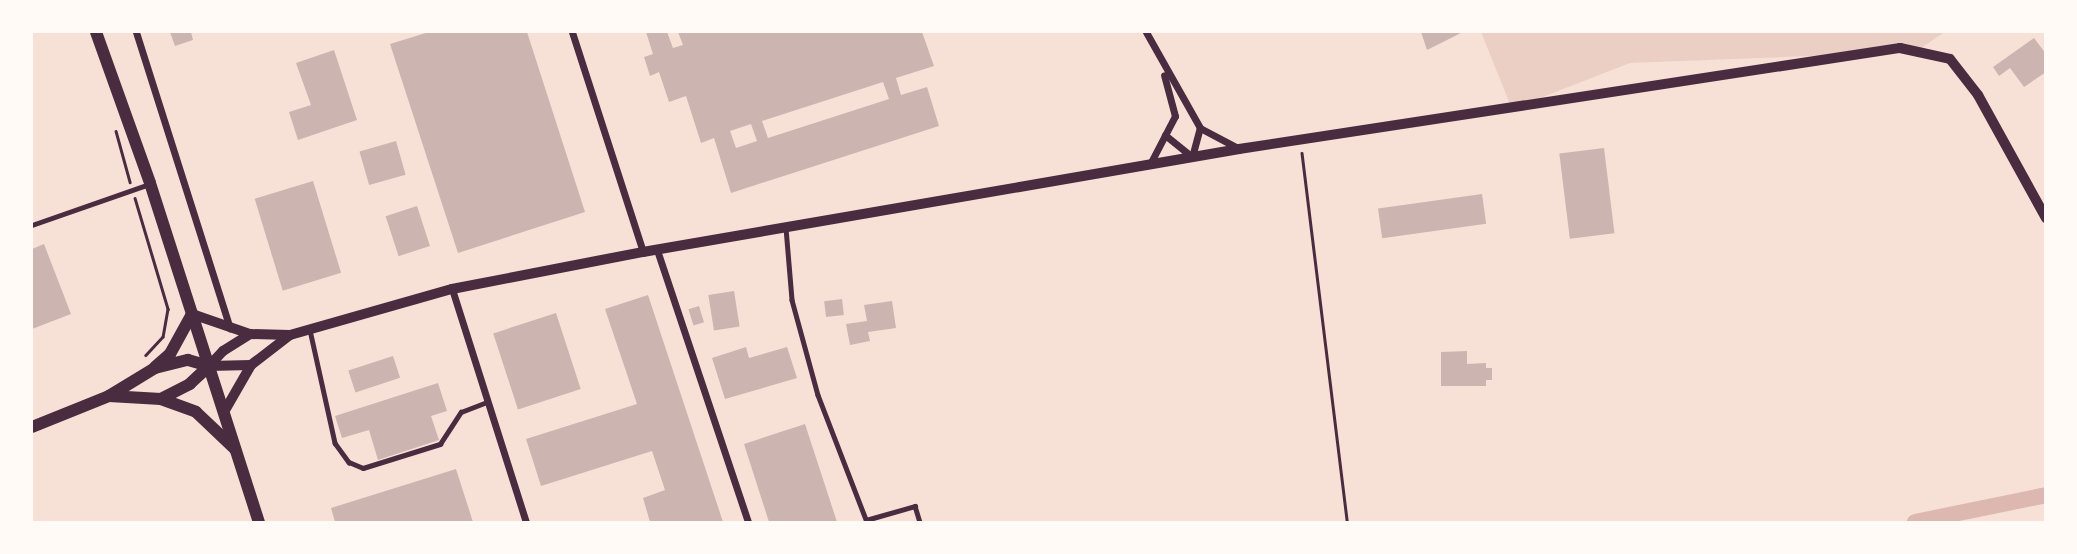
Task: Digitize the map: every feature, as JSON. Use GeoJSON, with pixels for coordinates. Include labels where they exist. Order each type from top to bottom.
{"type":"FeatureCollection","features":[{"type":"Feature","properties":{"kind":"main road"},"geometry":{"type":"LineString","coordinates":[[96,32],[150,183],[259,523]]}},
{"type":"Feature","properties":{"kind":"main road"},"geometry":{"type":"LineString","coordinates":[[32,427],[109,396],[155,368],[170,354],[192,314]]}},
{"type":"Feature","properties":{"kind":"main road"},"geometry":{"type":"LineString","coordinates":[[155,368],[188,360],[209,366]]}},
{"type":"Feature","properties":{"kind":"main road"},"geometry":{"type":"LineString","coordinates":[[161,399],[190,384],[209,366]]}},
{"type":"Feature","properties":{"kind":"main road"},"geometry":{"type":"LineString","coordinates":[[109,396],[161,399],[197,412],[235,449]]}},
{"type":"Feature","properties":{"kind":"street"},"geometry":{"type":"LineString","coordinates":[[136,32],[230,329]]}},
{"type":"Feature","properties":{"kind":"street"},"geometry":{"type":"LineString","coordinates":[[572,32],[643,252]]}},
{"type":"Feature","properties":{"kind":"street"},"geometry":{"type":"LineString","coordinates":[[1146,32],[1161,64],[1200,128],[1239,149]]}},
{"type":"Feature","properties":{"kind":"street"},"geometry":{"type":"LineString","coordinates":[[192,314],[250,334],[290,335],[452,289],[643,252],[1300,139],[1900,48],[1950,59],[1978,95],[2046,218]]}},
{"type":"Feature","properties":{"kind":"street"},"geometry":{"type":"LineString","coordinates":[[1150,164],[1175,116],[1161,64]]}},
{"type":"Feature","properties":{"kind":"street"},"geometry":{"type":"LineString","coordinates":[[1192,157],[1200,128]]}},
{"type":"Feature","properties":{"kind":"street"},"geometry":{"type":"LineString","coordinates":[[1165,135],[1192,157]]}},
{"type":"Feature","properties":{"kind":"street"},"geometry":{"type":"LineString","coordinates":[[657,250],[748,523]]}},
{"type":"Feature","properties":{"kind":"street"},"geometry":{"type":"LineString","coordinates":[[452,289],[526,523]]}},
{"type":"Feature","properties":{"kind":"street"},"geometry":{"type":"LineString","coordinates":[[209,366],[223,351],[250,334]]}},
{"type":"Feature","properties":{"kind":"street"},"geometry":{"type":"LineString","coordinates":[[223,412],[251,365],[290,335]]}},
{"type":"Feature","properties":{"kind":"street"},"geometry":{"type":"LineString","coordinates":[[209,366],[251,365]]}},
{"type":"Feature","properties":{"kind":"lane"},"geometry":{"type":"LineString","coordinates":[[32,225],[150,183]]}},
{"type":"Feature","properties":{"kind":"lane"},"geometry":{"type":"LineString","coordinates":[[786,227],[792,300],[818,395],[867,522],[915,506],[920,523]]}},
{"type":"Feature","properties":{"kind":"lane"},"geometry":{"type":"LineString","coordinates":[[309,329],[335,443],[349,462],[363,468],[440,444],[461,412],[488,401]]}},
{"type":"Feature","properties":{"kind":"path"},"geometry":{"type":"LineString","coordinates":[[115,130],[168,309],[163,337],[142,360]]}},
{"type":"Feature","properties":{"kind":"path"},"geometry":{"type":"LineString","coordinates":[[1300,139],[1348,523]]}},
{"type":"Feature","properties":{"kind":"shaded area"},"geometry":{"type":"Polygon","coordinates":[[[1481,32],[1945,32],[1915,52],[1630,63],[1512,109],[1481,32]]]}},
{"type":"Feature","properties":{"kind":"building"},"geometry":{"type":"Polygon","coordinates":[[[170,32],[191,32],[193,40],[175,46],[170,32]]]}},
{"type":"Feature","properties":{"kind":"building"},"geometry":{"type":"Polygon","coordinates":[[[429,32],[527,32],[585,212],[458,253],[390,44],[429,32]]]}},
{"type":"Feature","properties":{"kind":"building"},"geometry":{"type":"Polygon","coordinates":[[[646,32],[667,32],[673,48],[683,45],[678,32],[922,32],[934,66],[896,78],[901,95],[927,87],[939,126],[731,193],[714,138],[701,143],[686,96],[669,102],[659,72],[650,76],[644,57],[653,54],[646,32]],[[883,82],[762,121],[768,138],[889,99],[883,82]],[[751,124],[730,131],[736,148],[757,141],[751,124]]]}},
{"type":"Feature","properties":{"kind":"building"},"geometry":{"type":"Polygon","coordinates":[[[1421,32],[1463,32],[1427,50],[1421,32]]]}},
{"type":"Feature","properties":{"kind":"building"},"geometry":{"type":"Polygon","coordinates":[[[2034,38],[2046,54],[2046,72],[2024,87],[2010,68],[1999,76],[1993,67],[2034,38]]]}},
{"type":"Feature","properties":{"kind":"building"},"geometry":{"type":"Polygon","coordinates":[[[334,50],[357,120],[298,140],[289,112],[311,105],[296,63],[334,50]]]}},
{"type":"Feature","properties":{"kind":"building"},"geometry":{"type":"Polygon","coordinates":[[[396,141],[406,175],[369,185],[359,151],[396,141]]]}},
{"type":"Feature","properties":{"kind":"building"},"geometry":{"type":"Polygon","coordinates":[[[1604,148],[1614,233],[1570,239],[1559,153],[1604,148]]]}},
{"type":"Feature","properties":{"kind":"building"},"geometry":{"type":"Polygon","coordinates":[[[313,181],[341,273],[283,291],[255,199],[313,181]]]}},
{"type":"Feature","properties":{"kind":"building"},"geometry":{"type":"Polygon","coordinates":[[[1482,194],[1486,224],[1382,238],[1378,209],[1482,194]]]}},
{"type":"Feature","properties":{"kind":"building"},"geometry":{"type":"Polygon","coordinates":[[[417,206],[430,246],[399,256],[386,216],[417,206]]]}},
{"type":"Feature","properties":{"kind":"building"},"geometry":{"type":"Polygon","coordinates":[[[44,244],[71,314],[32,329],[32,249],[44,244]]]}},
{"type":"Feature","properties":{"kind":"building"},"geometry":{"type":"Polygon","coordinates":[[[734,291],[740,327],[714,331],[708,295],[734,291]]]}},
{"type":"Feature","properties":{"kind":"building"},"geometry":{"type":"Polygon","coordinates":[[[648,295],[723,522],[650,522],[643,498],[665,490],[652,451],[541,486],[526,439],[637,404],[605,309],[648,295]]]}},
{"type":"Feature","properties":{"kind":"building"},"geometry":{"type":"Polygon","coordinates":[[[842,299],[844,315],[826,317],[824,301],[842,299]]]}},
{"type":"Feature","properties":{"kind":"building"},"geometry":{"type":"Polygon","coordinates":[[[892,301],[896,328],[868,332],[870,341],[850,345],[846,324],[867,321],[864,305],[892,301]]]}},
{"type":"Feature","properties":{"kind":"building"},"geometry":{"type":"Polygon","coordinates":[[[699,306],[704,322],[693,325],[688,309],[699,306]]]}},
{"type":"Feature","properties":{"kind":"building"},"geometry":{"type":"Polygon","coordinates":[[[556,313],[581,389],[518,409],[493,333],[556,313]]]}},
{"type":"Feature","properties":{"kind":"building"},"geometry":{"type":"Polygon","coordinates":[[[746,347],[749,358],[787,347],[797,378],[725,399],[712,358],[746,347]]]}},
{"type":"Feature","properties":{"kind":"building"},"geometry":{"type":"Polygon","coordinates":[[[1467,351],[1467,364],[1486,363],[1486,368],[1492,368],[1492,380],[1486,380],[1486,386],[1441,386],[1441,352],[1467,351]]]}},
{"type":"Feature","properties":{"kind":"building"},"geometry":{"type":"Polygon","coordinates":[[[393,356],[400,378],[355,392],[348,371],[393,356]]]}},
{"type":"Feature","properties":{"kind":"building"},"geometry":{"type":"Polygon","coordinates":[[[438,383],[447,411],[431,416],[439,440],[378,460],[369,430],[342,438],[335,416],[438,383]]]}},
{"type":"Feature","properties":{"kind":"building"},"geometry":{"type":"Polygon","coordinates":[[[805,424],[837,522],[769,522],[744,444],[805,424]]]}},
{"type":"Feature","properties":{"kind":"building"},"geometry":{"type":"Polygon","coordinates":[[[456,469],[473,522],[335,522],[331,508],[456,469]]]}},
{"type":"Feature","properties":{"kind":"waterway"},"geometry":{"type":"LineString","coordinates":[[1915,522],[2046,495]]}}]}
